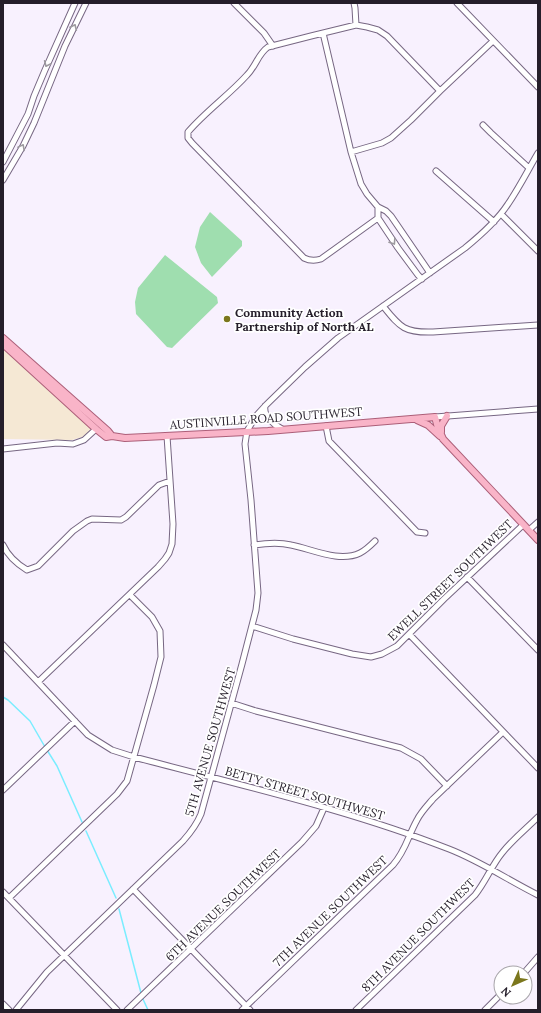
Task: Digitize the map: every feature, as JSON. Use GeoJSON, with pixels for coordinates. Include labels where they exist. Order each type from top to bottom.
{"type":"FeatureCollection","features":[{"type":"Feature","properties":{"kind":"main road"},"geometry":{"type":"LineString","coordinates":[[3,338],[112,436]]}},
{"type":"Feature","properties":{"kind":"main road","name":"AUSTINVILLE ROAD SOUTHWEST"},"geometry":{"type":"LineString","coordinates":[[3,344],[106,437],[112,436],[125,438],[167,436],[326,426],[435,417]]}},
{"type":"Feature","properties":{"kind":"main road"},"geometry":{"type":"LineString","coordinates":[[443,440],[441,426],[447,416]]}},
{"type":"Feature","properties":{"kind":"main road"},"geometry":{"type":"LineString","coordinates":[[435,417],[443,440]]}},
{"type":"Feature","properties":{"kind":"main road"},"geometry":{"type":"LineString","coordinates":[[416,419],[428,425],[538,540]]}},
{"type":"Feature","properties":{"kind":"street"},"geometry":{"type":"LineString","coordinates":[[3,162],[28,114],[34,96],[74,3]]}},
{"type":"Feature","properties":{"kind":"street"},"geometry":{"type":"LineString","coordinates":[[3,180],[23,146],[34,123],[65,46],[86,3]]}},
{"type":"Feature","properties":{"kind":"street"},"geometry":{"type":"LineString","coordinates":[[234,3],[264,33],[273,46]]}},
{"type":"Feature","properties":{"kind":"street"},"geometry":{"type":"LineString","coordinates":[[354,3],[356,25]]}},
{"type":"Feature","properties":{"kind":"street"},"geometry":{"type":"LineString","coordinates":[[457,3],[538,87]]}},
{"type":"Feature","properties":{"kind":"street"},"geometry":{"type":"LineString","coordinates":[[391,216],[380,221],[321,259],[316,261],[304,258],[192,143],[188,138],[188,132],[248,74],[263,51],[273,46],[356,25],[378,30],[387,36],[440,91]]}},
{"type":"Feature","properties":{"kind":"street"},"geometry":{"type":"LineString","coordinates":[[323,33],[351,152],[361,184],[378,207],[386,211],[391,216],[430,273]]}},
{"type":"Feature","properties":{"kind":"street"},"geometry":{"type":"LineString","coordinates":[[351,152],[376,146],[387,141],[412,120],[440,91],[493,41]]}},
{"type":"Feature","properties":{"kind":"street"},"geometry":{"type":"LineString","coordinates":[[483,125],[529,168]]}},
{"type":"Feature","properties":{"kind":"street"},"geometry":{"type":"LineString","coordinates":[[247,431],[256,416],[266,405],[305,367],[338,338],[465,248],[482,234],[501,214],[514,196],[538,153]]}},
{"type":"Feature","properties":{"kind":"street"},"geometry":{"type":"LineString","coordinates":[[436,171],[494,222]]}},
{"type":"Feature","properties":{"kind":"street"},"geometry":{"type":"LineString","coordinates":[[378,207],[380,221],[398,248],[422,279]]}},
{"type":"Feature","properties":{"kind":"street"},"geometry":{"type":"LineString","coordinates":[[501,214],[538,251]]}},
{"type":"Feature","properties":{"kind":"street"},"geometry":{"type":"LineString","coordinates":[[383,306],[401,326],[416,332],[448,332],[538,325]]}},
{"type":"Feature","properties":{"kind":"street"},"geometry":{"type":"LineString","coordinates":[[266,405],[264,411],[274,424],[282,429]]}},
{"type":"Feature","properties":{"kind":"street","name":"AUSTINVILLE ROAD SOUTHWEST"},"geometry":{"type":"LineString","coordinates":[[435,417],[538,409]]}},
{"type":"Feature","properties":{"kind":"street"},"geometry":{"type":"LineString","coordinates":[[326,426],[329,440],[417,532],[425,533]]}},
{"type":"Feature","properties":{"kind":"street"},"geometry":{"type":"LineString","coordinates":[[3,449],[57,443],[73,444],[84,440],[96,429]]}},
{"type":"Feature","properties":{"kind":"street","name":"5TH AVENUE SOUTHWEST"},"geometry":{"type":"LineString","coordinates":[[16,1010],[47,972],[191,833],[201,814],[256,610],[258,593],[245,444],[247,431]]}},
{"type":"Feature","properties":{"kind":"street"},"geometry":{"type":"LineString","coordinates":[[38,682],[166,559],[172,544],[173,524],[167,436]]}},
{"type":"Feature","properties":{"kind":"street"},"geometry":{"type":"LineString","coordinates":[[3,545],[5,550],[18,564],[27,570],[38,566],[73,531],[87,521],[92,519],[121,520],[126,517],[159,484],[170,481]]}},
{"type":"Feature","properties":{"kind":"street"},"geometry":{"type":"LineString","coordinates":[[528,530],[538,522]]}},
{"type":"Feature","properties":{"kind":"street","name":"EWELL STREET SOUTHWEST"},"geometry":{"type":"LineString","coordinates":[[252,626],[293,639],[352,654],[371,657],[382,654],[397,646],[467,577],[523,525]]}},
{"type":"Feature","properties":{"kind":"street"},"geometry":{"type":"LineString","coordinates":[[254,545],[280,543],[290,544],[345,557],[361,553],[374,541]]}},
{"type":"Feature","properties":{"kind":"street"},"geometry":{"type":"LineString","coordinates":[[467,577],[538,650]]}},
{"type":"Feature","properties":{"kind":"street"},"geometry":{"type":"LineString","coordinates":[[9,898],[88,823],[117,794],[127,781],[161,657],[160,631],[152,617],[130,595]]}},
{"type":"Feature","properties":{"kind":"street"},"geometry":{"type":"LineString","coordinates":[[408,634],[538,768]]}},
{"type":"Feature","properties":{"kind":"street","name":"BETTY STREET SOUTHWEST"},"geometry":{"type":"LineString","coordinates":[[3,645],[88,735],[103,746],[134,757],[367,820],[411,835],[463,855],[538,895]]}},
{"type":"Feature","properties":{"kind":"street"},"geometry":{"type":"LineString","coordinates":[[3,654],[8,650]]}},
{"type":"Feature","properties":{"kind":"street"},"geometry":{"type":"LineString","coordinates":[[231,703],[401,748],[421,759],[446,786]]}},
{"type":"Feature","properties":{"kind":"street"},"geometry":{"type":"LineString","coordinates":[[3,790],[75,721]]}},
{"type":"Feature","properties":{"kind":"street","name":"7TH AVENUE SOUTHWEST"},"geometry":{"type":"LineString","coordinates":[[246,1009],[393,865],[400,856],[411,835],[416,821],[425,808],[503,732]]}},
{"type":"Feature","properties":{"kind":"street","name":"6TH AVENUE SOUTHWEST"},"geometry":{"type":"LineString","coordinates":[[127,1010],[302,842],[316,826],[324,808]]}},
{"type":"Feature","properties":{"kind":"street","name":"8TH AVENUE SOUTHWEST"},"geometry":{"type":"LineString","coordinates":[[356,1010],[475,895],[502,853],[538,817]]}},
{"type":"Feature","properties":{"kind":"street"},"geometry":{"type":"LineString","coordinates":[[133,889],[246,1009]]}},
{"type":"Feature","properties":{"kind":"street"},"geometry":{"type":"LineString","coordinates":[[3,892],[117,1010]]}},
{"type":"Feature","properties":{"kind":"street"},"geometry":{"type":"LineString","coordinates":[[485,1010],[493,1002]]}},
{"type":"Feature","properties":{"kind":"street"},"geometry":{"type":"LineString","coordinates":[[3,1004],[9,1010]]}},
{"type":"Feature","properties":{"kind":"shaded area"},"geometry":{"type":"Polygon","coordinates":[[[3,348],[89,426],[92,434],[72,440],[3,439],[3,348]]]}},
{"type":"Feature","properties":{"kind":"green space"},"geometry":{"type":"Polygon","coordinates":[[[210,212],[242,241],[242,246],[212,277],[201,263],[195,247],[200,227],[210,212]]]}},
{"type":"Feature","properties":{"kind":"green space"},"geometry":{"type":"Polygon","coordinates":[[[165,255],[217,297],[218,303],[172,348],[167,347],[136,314],[135,302],[138,288],[165,255]]]}},
{"type":"Feature","properties":{"kind":"waterway"},"geometry":{"type":"LineString","coordinates":[[3,697],[30,721],[45,747]]}},
{"type":"Feature","properties":{"kind":"waterway"},"geometry":{"type":"LineString","coordinates":[[47,750],[57,766],[82,822]]}},
{"type":"Feature","properties":{"kind":"waterway"},"geometry":{"type":"LineString","coordinates":[[86,831],[116,898]]}},
{"type":"Feature","properties":{"kind":"waterway"},"geometry":{"type":"LineString","coordinates":[[119,909],[141,993]]}},
{"type":"Feature","properties":{"kind":"waterway"},"geometry":{"type":"LineString","coordinates":[[142,997],[148,1010]]}},
{"type":"Feature","properties":{"kind":"place","name":"Community Action Partnership of North AL"},"geometry":{"type":"Point","coordinates":[227,319]}}]}
